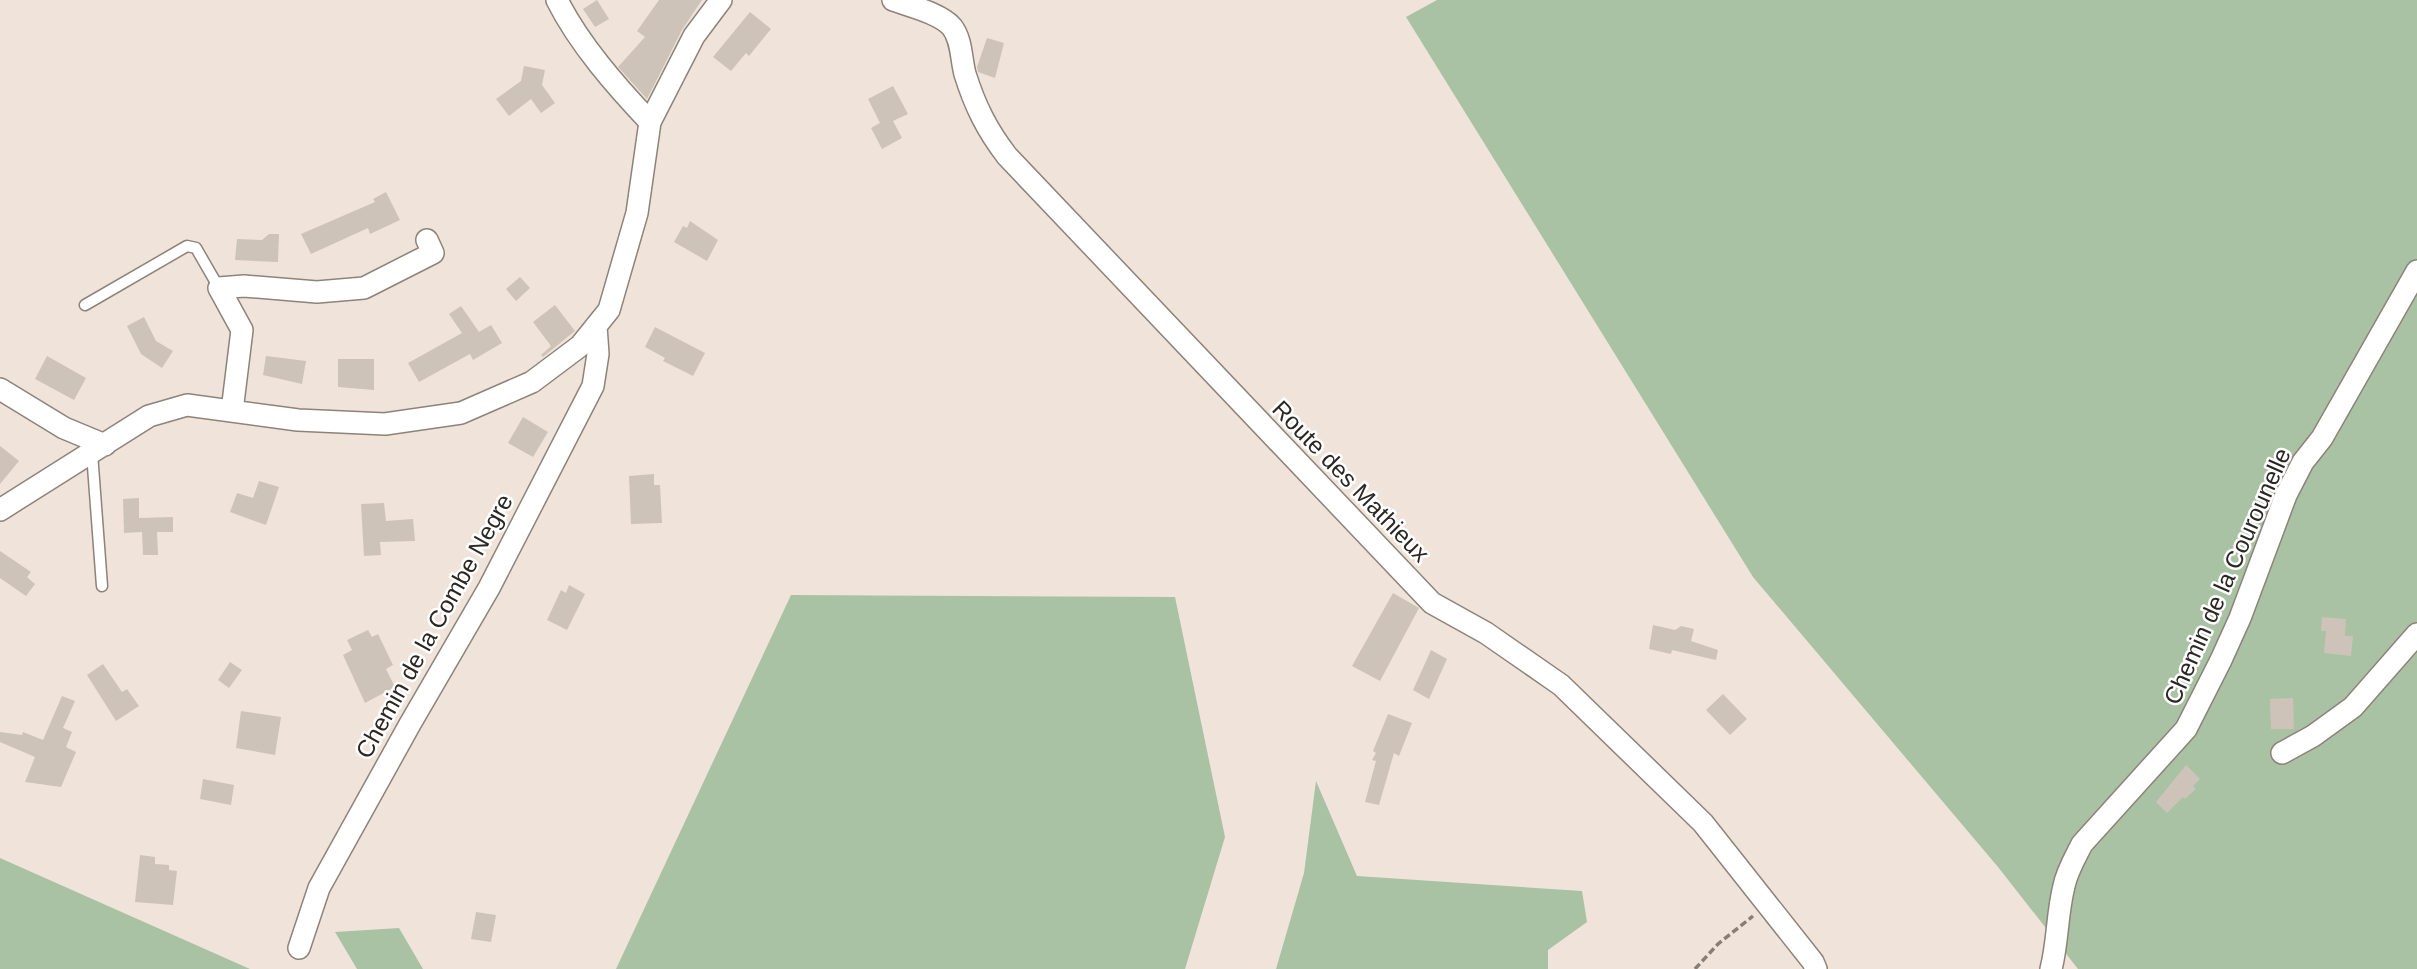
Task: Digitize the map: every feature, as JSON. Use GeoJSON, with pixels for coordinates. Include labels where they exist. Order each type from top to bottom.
{"type":"FeatureCollection","features":[{"type":"Feature","properties":{"kind":"street"},"geometry":{"type":"LineString","coordinates":[[557,0],[564,15],[619,89],[650,122]]}},
{"type":"Feature","properties":{"kind":"street"},"geometry":{"type":"LineString","coordinates":[[0,510],[149,416],[187,405],[298,420],[385,424],[461,413],[532,382],[580,346],[609,310],[637,214],[650,122],[694,36],[721,0]]}},
{"type":"Feature","properties":{"kind":"street","name":"Route des Mathieux"},"geometry":{"type":"LineString","coordinates":[[892,0],[928,12],[951,26],[960,43],[965,72],[981,115],[988,131],[1007,156],[1432,603],[1486,633],[1561,685],[1703,823],[1816,969]]}},
{"type":"Feature","properties":{"kind":"street"},"geometry":{"type":"LineString","coordinates":[[232,411],[242,330],[219,288],[244,286],[317,292],[364,288],[433,254],[427,240]]}},
{"type":"Feature","properties":{"kind":"street","name":"Chemin de la Courounelle"},"geometry":{"type":"LineString","coordinates":[[2051,969],[2064,886],[2071,863],[2082,844],[2186,729],[2240,618],[2286,495],[2303,462],[2322,438],[2417,271]]}},
{"type":"Feature","properties":{"kind":"street","name":"Chemin de la Combe Negre"},"geometry":{"type":"LineString","coordinates":[[299,948],[319,888],[489,588],[593,386],[598,354],[596,326]]}},
{"type":"Feature","properties":{"kind":"street"},"geometry":{"type":"LineString","coordinates":[[0,389],[99,449]]}},
{"type":"Feature","properties":{"kind":"street"},"geometry":{"type":"LineString","coordinates":[[2282,752],[2313,736],[2353,707],[2417,634]]}},
{"type":"Feature","properties":{"kind":"lane"},"geometry":{"type":"LineString","coordinates":[[85,305],[187,246],[196,248],[219,288]]}},
{"type":"Feature","properties":{"kind":"lane"},"geometry":{"type":"LineString","coordinates":[[99,449],[102,586]]}},
{"type":"Feature","properties":{"kind":"path"},"geometry":{"type":"LineString","coordinates":[[1695,969],[1718,944],[1768,905]]}},
{"type":"Feature","properties":{"kind":"green space"},"geometry":{"type":"Polygon","coordinates":[[[1437,0],[2417,0],[2417,969],[2078,969],[1998,867],[1753,577],[1406,17],[1437,0]]]}},
{"type":"Feature","properties":{"kind":"green space"},"geometry":{"type":"Polygon","coordinates":[[[791,595],[1175,597],[1225,837],[1185,969],[616,969],[791,595]]]}},
{"type":"Feature","properties":{"kind":"green space"},"geometry":{"type":"Polygon","coordinates":[[[1316,781],[1357,876],[1582,891],[1587,922],[1548,950],[1548,969],[1276,969],[1304,873],[1316,781]]]}},
{"type":"Feature","properties":{"kind":"green space"},"geometry":{"type":"Polygon","coordinates":[[[0,858],[250,969],[0,969],[0,858]]]}},
{"type":"Feature","properties":{"kind":"green space"},"geometry":{"type":"Polygon","coordinates":[[[399,928],[423,969],[357,969],[335,932],[399,928]]]}},
{"type":"Feature","properties":{"kind":"building"},"geometry":{"type":"Polygon","coordinates":[[[597,0],[609,19],[595,27],[583,9],[597,0]]]}},
{"type":"Feature","properties":{"kind":"building"},"geometry":{"type":"Polygon","coordinates":[[[659,0],[702,0],[682,30],[647,99],[618,67],[645,37],[637,31],[659,0]]]}},
{"type":"Feature","properties":{"kind":"building"},"geometry":{"type":"Polygon","coordinates":[[[750,12],[771,29],[749,56],[746,53],[731,71],[713,57],[750,12]]]}},
{"type":"Feature","properties":{"kind":"building"},"geometry":{"type":"Polygon","coordinates":[[[987,38],[1004,43],[995,78],[978,72],[977,67],[987,38]]]}},
{"type":"Feature","properties":{"kind":"building"},"geometry":{"type":"Polygon","coordinates":[[[524,66],[545,70],[542,85],[555,103],[541,113],[531,99],[509,116],[496,99],[521,81],[524,66]]]}},
{"type":"Feature","properties":{"kind":"building"},"geometry":{"type":"Polygon","coordinates":[[[893,86],[908,114],[893,121],[902,138],[882,149],[871,128],[880,123],[868,99],[893,86]]]}},
{"type":"Feature","properties":{"kind":"building"},"geometry":{"type":"Polygon","coordinates":[[[386,192],[400,220],[370,234],[368,228],[311,254],[301,234],[375,202],[373,199],[386,192]]]}},
{"type":"Feature","properties":{"kind":"building"},"geometry":{"type":"Polygon","coordinates":[[[690,221],[718,240],[707,261],[674,242],[683,226],[687,228],[690,221]]]}},
{"type":"Feature","properties":{"kind":"building"},"geometry":{"type":"Polygon","coordinates":[[[269,234],[279,234],[278,262],[235,260],[237,239],[262,240],[269,234]]]}},
{"type":"Feature","properties":{"kind":"building"},"geometry":{"type":"Polygon","coordinates":[[[520,277],[530,288],[516,301],[506,289],[520,277]]]}},
{"type":"Feature","properties":{"kind":"building"},"geometry":{"type":"Polygon","coordinates":[[[555,305],[575,331],[543,357],[541,355],[551,346],[533,322],[555,305]]]}},
{"type":"Feature","properties":{"kind":"building"},"geometry":{"type":"Polygon","coordinates":[[[461,306],[479,332],[491,325],[502,343],[473,360],[470,354],[419,382],[408,363],[462,333],[449,314],[461,306]]]}},
{"type":"Feature","properties":{"kind":"building"},"geometry":{"type":"Polygon","coordinates":[[[144,317],[156,341],[173,351],[162,368],[141,354],[127,326],[144,317]]]}},
{"type":"Feature","properties":{"kind":"building"},"geometry":{"type":"Polygon","coordinates":[[[655,327],[705,353],[693,376],[663,361],[665,358],[645,347],[655,327]]]}},
{"type":"Feature","properties":{"kind":"building"},"geometry":{"type":"Polygon","coordinates":[[[47,356],[86,378],[74,400],[35,379],[47,356]]]}},
{"type":"Feature","properties":{"kind":"building"},"geometry":{"type":"Polygon","coordinates":[[[266,356],[306,361],[302,384],[263,375],[266,356]]]}},
{"type":"Feature","properties":{"kind":"building"},"geometry":{"type":"Polygon","coordinates":[[[338,359],[374,359],[374,390],[338,387],[338,359]]]}},
{"type":"Feature","properties":{"kind":"building"},"geometry":{"type":"Polygon","coordinates":[[[523,417],[548,432],[533,457],[508,443],[523,417]]]}},
{"type":"Feature","properties":{"kind":"building"},"geometry":{"type":"Polygon","coordinates":[[[0,446],[19,461],[0,484],[0,446]]]}},
{"type":"Feature","properties":{"kind":"building"},"geometry":{"type":"Polygon","coordinates":[[[654,474],[654,485],[660,485],[662,523],[631,524],[629,476],[654,474]]]}},
{"type":"Feature","properties":{"kind":"building"},"geometry":{"type":"Polygon","coordinates":[[[259,481],[279,487],[266,525],[230,512],[237,493],[253,498],[259,481]]]}},
{"type":"Feature","properties":{"kind":"building"},"geometry":{"type":"Polygon","coordinates":[[[139,498],[139,518],[173,517],[173,532],[157,532],[158,555],[143,555],[142,532],[124,533],[123,499],[139,498]]]}},
{"type":"Feature","properties":{"kind":"building"},"geometry":{"type":"Polygon","coordinates":[[[384,503],[386,521],[413,519],[415,541],[380,542],[381,555],[364,556],[361,504],[384,503]]]}},
{"type":"Feature","properties":{"kind":"building"},"geometry":{"type":"Polygon","coordinates":[[[0,551],[31,572],[27,577],[35,584],[26,596],[0,578],[0,551]]]}},
{"type":"Feature","properties":{"kind":"building"},"geometry":{"type":"Polygon","coordinates":[[[569,585],[585,594],[567,630],[547,620],[561,590],[566,593],[569,585]]]}},
{"type":"Feature","properties":{"kind":"building"},"geometry":{"type":"Polygon","coordinates":[[[1393,593],[1419,608],[1380,681],[1352,666],[1393,593]]]}},
{"type":"Feature","properties":{"kind":"building"},"geometry":{"type":"Polygon","coordinates":[[[2322,617],[2346,619],[2345,636],[2353,636],[2351,656],[2324,653],[2326,631],[2321,631],[2322,617]]]}},
{"type":"Feature","properties":{"kind":"building"},"geometry":{"type":"Polygon","coordinates":[[[1653,625],[1675,630],[1681,626],[1694,629],[1691,641],[1718,650],[1716,660],[1672,650],[1671,654],[1649,649],[1653,625]]]}},
{"type":"Feature","properties":{"kind":"building"},"geometry":{"type":"Polygon","coordinates":[[[368,630],[372,637],[378,634],[393,665],[386,669],[395,687],[365,703],[343,655],[352,650],[347,640],[368,630]]]}},
{"type":"Feature","properties":{"kind":"building"},"geometry":{"type":"Polygon","coordinates":[[[1431,650],[1447,659],[1429,699],[1413,690],[1431,650]]]}},
{"type":"Feature","properties":{"kind":"building"},"geometry":{"type":"Polygon","coordinates":[[[230,662],[242,670],[229,688],[218,680],[230,662]]]}},
{"type":"Feature","properties":{"kind":"building"},"geometry":{"type":"Polygon","coordinates":[[[103,664],[122,692],[127,689],[139,706],[116,721],[87,675],[103,664]]]}},
{"type":"Feature","properties":{"kind":"building"},"geometry":{"type":"Polygon","coordinates":[[[1723,694],[1747,719],[1730,735],[1706,710],[1723,694]]]}},
{"type":"Feature","properties":{"kind":"building"},"geometry":{"type":"Polygon","coordinates":[[[62,696],[75,701],[63,728],[72,732],[66,747],[76,752],[61,787],[25,782],[35,757],[0,742],[0,732],[22,735],[23,732],[43,740],[62,696]]]}},
{"type":"Feature","properties":{"kind":"building"},"geometry":{"type":"Polygon","coordinates":[[[2293,698],[2294,729],[2271,729],[2270,699],[2293,698]]]}},
{"type":"Feature","properties":{"kind":"building"},"geometry":{"type":"Polygon","coordinates":[[[241,711],[281,717],[275,755],[236,748],[241,711]]]}},
{"type":"Feature","properties":{"kind":"building"},"geometry":{"type":"Polygon","coordinates":[[[1388,714],[1412,723],[1399,756],[1394,753],[1379,805],[1365,802],[1376,761],[1372,760],[1376,753],[1373,751],[1388,714]]]}},
{"type":"Feature","properties":{"kind":"building"},"geometry":{"type":"Polygon","coordinates":[[[2186,765],[2200,779],[2193,786],[2196,789],[2185,799],[2183,797],[2167,813],[2156,802],[2186,765]]]}},
{"type":"Feature","properties":{"kind":"building"},"geometry":{"type":"Polygon","coordinates":[[[203,779],[234,785],[231,805],[200,799],[203,779]]]}},
{"type":"Feature","properties":{"kind":"building"},"geometry":{"type":"Polygon","coordinates":[[[140,855],[155,857],[155,864],[169,865],[169,870],[177,871],[173,905],[135,902],[140,855]]]}},
{"type":"Feature","properties":{"kind":"building"},"geometry":{"type":"Polygon","coordinates":[[[476,912],[496,915],[491,942],[471,939],[476,912]]]}}]}
